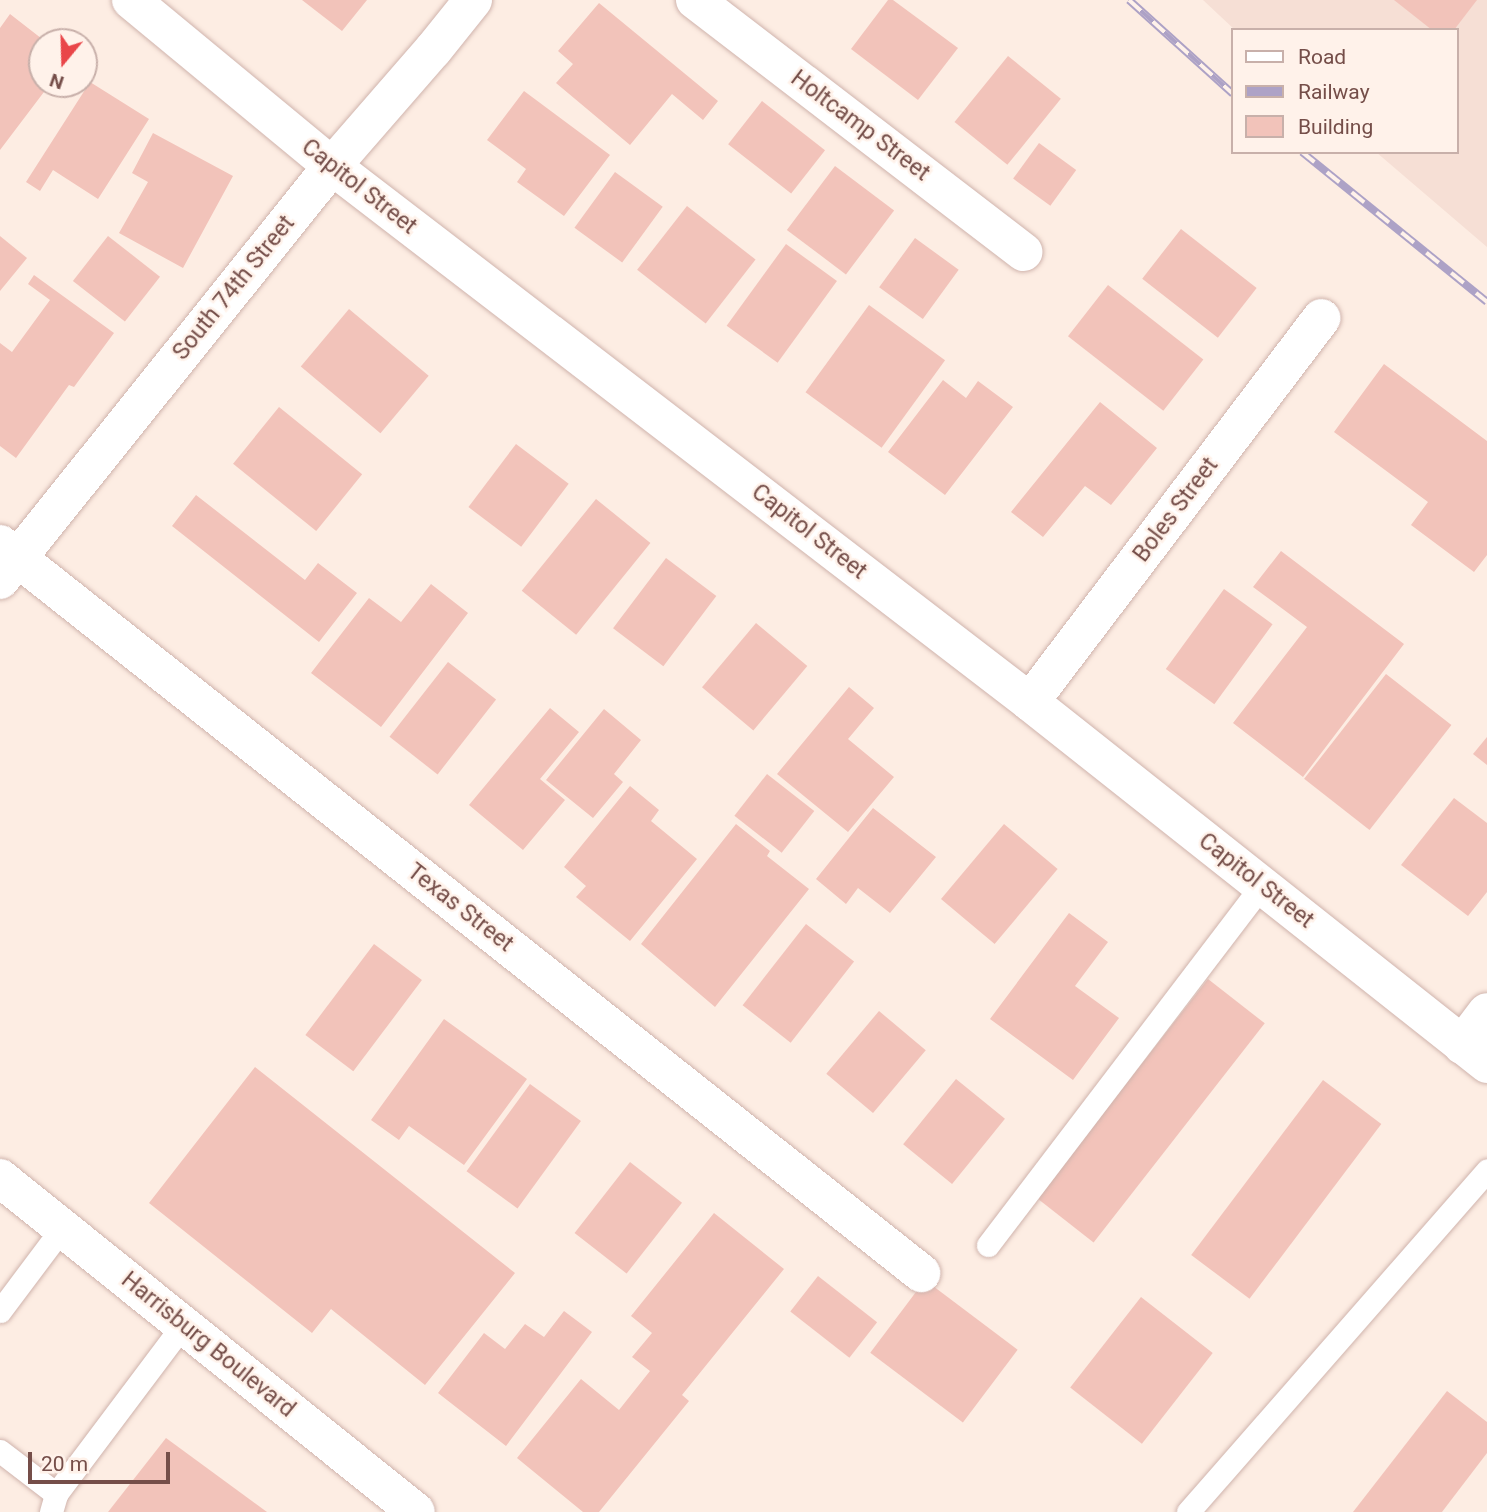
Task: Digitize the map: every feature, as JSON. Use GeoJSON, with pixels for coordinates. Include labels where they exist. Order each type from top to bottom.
{"type":"FeatureCollection","features":[{"type":"Feature","properties":{"kind":"street","name":"Capitol Street"},"geometry":{"type":"LineString","coordinates":[[131,0],[332,166],[1030,702],[1475,1054]]}},
{"type":"Feature","properties":{"kind":"street","name":"South 74th Street"},"geometry":{"type":"LineString","coordinates":[[6,561],[332,166],[473,0]]}},
{"type":"Feature","properties":{"kind":"street","name":"Holtcamp Street"},"geometry":{"type":"LineString","coordinates":[[695,0],[1024,252]]}},
{"type":"Feature","properties":{"kind":"street","name":"Boles Street"},"geometry":{"type":"LineString","coordinates":[[1030,702],[1322,318]]}},
{"type":"Feature","properties":{"kind":"street","name":"Texas Street"},"geometry":{"type":"LineString","coordinates":[[6,561],[921,1273]]}},
{"type":"Feature","properties":{"kind":"street"},"geometry":{"type":"LineString","coordinates":[[1475,1054],[1487,1012]]}},
{"type":"Feature","properties":{"kind":"street","name":"Harrisburg Boulevard"},"geometry":{"type":"LineString","coordinates":[[0,1178],[416,1512]]}},
{"type":"Feature","properties":{"kind":"lane"},"geometry":{"type":"LineString","coordinates":[[988,1245],[1261,886]]}},
{"type":"Feature","properties":{"kind":"lane"},"geometry":{"type":"LineString","coordinates":[[1188,1512],[1487,1170]]}},
{"type":"Feature","properties":{"kind":"lane"},"geometry":{"type":"LineString","coordinates":[[0,1311],[62,1228]]}},
{"type":"Feature","properties":{"kind":"lane"},"geometry":{"type":"LineString","coordinates":[[0,1451],[53,1503],[183,1325]]}},
{"type":"Feature","properties":{"kind":"shaded area"},"geometry":{"type":"Polygon","coordinates":[[[1203,0],[1487,0],[1487,247],[1378,154],[1459,154],[1459,28],[1233,28],[1203,0]]]}},
{"type":"Feature","properties":{"kind":"building"},"geometry":{"type":"Polygon","coordinates":[[[302,0],[367,0],[342,31],[302,0]]]}},
{"type":"Feature","properties":{"kind":"building"},"geometry":{"type":"Polygon","coordinates":[[[888,0],[893,0],[958,48],[918,100],[851,49],[888,0]]]}},
{"type":"Feature","properties":{"kind":"building"},"geometry":{"type":"Polygon","coordinates":[[[1394,0],[1477,0],[1456,28],[1429,28],[1394,0]]]}},
{"type":"Feature","properties":{"kind":"building"},"geometry":{"type":"Polygon","coordinates":[[[599,3],[718,101],[703,120],[672,94],[630,145],[556,83],[573,64],[558,51],[599,3]]]}},
{"type":"Feature","properties":{"kind":"building"},"geometry":{"type":"Polygon","coordinates":[[[10,14],[28,28],[28,98],[39,98],[0,150],[0,28],[10,14]]]}},
{"type":"Feature","properties":{"kind":"building"},"geometry":{"type":"Polygon","coordinates":[[[1008,56],[1061,99],[1007,165],[955,122],[1008,56]]]}},
{"type":"Feature","properties":{"kind":"building"},"geometry":{"type":"Polygon","coordinates":[[[98,87],[149,119],[98,199],[53,170],[40,191],[26,182],[80,98],[98,98],[98,87]]]}},
{"type":"Feature","properties":{"kind":"building"},"geometry":{"type":"Polygon","coordinates":[[[524,91],[610,155],[564,216],[517,182],[526,169],[487,140],[524,91]]]}},
{"type":"Feature","properties":{"kind":"building"},"geometry":{"type":"Polygon","coordinates":[[[762,101],[825,150],[791,194],[728,144],[762,101]]]}},
{"type":"Feature","properties":{"kind":"building"},"geometry":{"type":"Polygon","coordinates":[[[153,133],[233,176],[183,268],[119,233],[148,182],[132,173],[153,133]]]}},
{"type":"Feature","properties":{"kind":"building"},"geometry":{"type":"Polygon","coordinates":[[[1039,143],[1076,170],[1050,206],[1013,179],[1039,143]]]}},
{"type":"Feature","properties":{"kind":"building"},"geometry":{"type":"Polygon","coordinates":[[[835,166],[894,211],[846,274],[787,230],[835,166]]]}},
{"type":"Feature","properties":{"kind":"building"},"geometry":{"type":"Polygon","coordinates":[[[615,172],[663,207],[622,263],[574,228],[615,172]]]}},
{"type":"Feature","properties":{"kind":"building"},"geometry":{"type":"Polygon","coordinates":[[[687,206],[756,260],[706,323],[637,270],[687,206]]]}},
{"type":"Feature","properties":{"kind":"building"},"geometry":{"type":"Polygon","coordinates":[[[1181,229],[1257,288],[1218,338],[1142,279],[1181,229]]]}},
{"type":"Feature","properties":{"kind":"building"},"geometry":{"type":"Polygon","coordinates":[[[0,236],[27,258],[0,291],[0,236]]]}},
{"type":"Feature","properties":{"kind":"building"},"geometry":{"type":"Polygon","coordinates":[[[108,236],[160,277],[125,322],[73,281],[108,236]]]}},
{"type":"Feature","properties":{"kind":"building"},"geometry":{"type":"Polygon","coordinates":[[[915,238],[959,270],[923,319],[879,287],[915,238]]]}},
{"type":"Feature","properties":{"kind":"building"},"geometry":{"type":"Polygon","coordinates":[[[786,244],[837,281],[778,363],[727,326],[786,244]]]}},
{"type":"Feature","properties":{"kind":"building"},"geometry":{"type":"Polygon","coordinates":[[[34,275],[114,333],[74,387],[69,385],[16,458],[0,446],[0,343],[12,352],[50,300],[28,284],[34,275]]]}},
{"type":"Feature","properties":{"kind":"building"},"geometry":{"type":"Polygon","coordinates":[[[1108,285],[1203,359],[1163,411],[1068,336],[1108,285]]]}},
{"type":"Feature","properties":{"kind":"building"},"geometry":{"type":"Polygon","coordinates":[[[869,305],[945,360],[882,448],[806,392],[869,305]]]}},
{"type":"Feature","properties":{"kind":"building"},"geometry":{"type":"Polygon","coordinates":[[[349,309],[429,376],[380,433],[301,366],[349,309]]]}},
{"type":"Feature","properties":{"kind":"building"},"geometry":{"type":"Polygon","coordinates":[[[1384,364],[1487,441],[1487,555],[1474,572],[1411,525],[1428,502],[1334,432],[1384,364]]]}},
{"type":"Feature","properties":{"kind":"building"},"geometry":{"type":"Polygon","coordinates":[[[943,380],[966,398],[978,381],[1013,407],[945,495],[888,452],[943,380]]]}},
{"type":"Feature","properties":{"kind":"building"},"geometry":{"type":"Polygon","coordinates":[[[1100,402],[1157,448],[1111,505],[1085,486],[1043,537],[1011,512],[1100,402]]]}},
{"type":"Feature","properties":{"kind":"building"},"geometry":{"type":"Polygon","coordinates":[[[279,407],[362,474],[316,531],[233,464],[279,407]]]}},
{"type":"Feature","properties":{"kind":"building"},"geometry":{"type":"Polygon","coordinates":[[[516,444],[569,484],[521,547],[468,507],[516,444]]]}},
{"type":"Feature","properties":{"kind":"building"},"geometry":{"type":"Polygon","coordinates":[[[196,495],[305,580],[318,563],[357,593],[319,642],[172,526],[196,495]]]}},
{"type":"Feature","properties":{"kind":"building"},"geometry":{"type":"Polygon","coordinates":[[[596,499],[650,543],[576,635],[522,591],[596,499]]]}},
{"type":"Feature","properties":{"kind":"building"},"geometry":{"type":"Polygon","coordinates":[[[1281,551],[1404,644],[1303,777],[1233,723],[1307,627],[1253,587],[1281,551]]]}},
{"type":"Feature","properties":{"kind":"building"},"geometry":{"type":"Polygon","coordinates":[[[666,558],[716,596],[663,666],[613,628],[666,558]]]}},
{"type":"Feature","properties":{"kind":"building"},"geometry":{"type":"Polygon","coordinates":[[[431,584],[468,613],[381,727],[311,673],[369,598],[401,622],[431,584]]]}},
{"type":"Feature","properties":{"kind":"building"},"geometry":{"type":"Polygon","coordinates":[[[1224,589],[1273,624],[1214,704],[1166,669],[1224,589]]]}},
{"type":"Feature","properties":{"kind":"building"},"geometry":{"type":"Polygon","coordinates":[[[756,623],[807,666],[753,730],[702,687],[756,623]]]}},
{"type":"Feature","properties":{"kind":"building"},"geometry":{"type":"Polygon","coordinates":[[[448,662],[496,700],[438,774],[390,737],[448,662]]]}},
{"type":"Feature","properties":{"kind":"building"},"geometry":{"type":"Polygon","coordinates":[[[1386,674],[1451,725],[1370,830],[1304,779],[1386,674]]]}},
{"type":"Feature","properties":{"kind":"building"},"geometry":{"type":"Polygon","coordinates":[[[849,687],[874,708],[848,739],[894,777],[848,832],[777,774],[849,687]]]}},
{"type":"Feature","properties":{"kind":"building"},"geometry":{"type":"Polygon","coordinates":[[[550,708],[579,732],[540,779],[565,800],[523,850],[469,805],[550,708]]]}},
{"type":"Feature","properties":{"kind":"building"},"geometry":{"type":"Polygon","coordinates":[[[604,709],[641,740],[614,774],[623,782],[593,818],[546,780],[604,709]]]}},
{"type":"Feature","properties":{"kind":"building"},"geometry":{"type":"Polygon","coordinates":[[[1487,737],[1487,765],[1473,754],[1487,737]]]}},
{"type":"Feature","properties":{"kind":"building"},"geometry":{"type":"Polygon","coordinates":[[[767,774],[814,811],[782,853],[734,816],[767,774]]]}},
{"type":"Feature","properties":{"kind":"building"},"geometry":{"type":"Polygon","coordinates":[[[630,786],[659,810],[651,821],[697,859],[630,941],[576,897],[586,886],[564,867],[630,786]]]}},
{"type":"Feature","properties":{"kind":"building"},"geometry":{"type":"Polygon","coordinates":[[[1454,798],[1487,823],[1487,892],[1468,916],[1401,865],[1454,798]]]}},
{"type":"Feature","properties":{"kind":"building"},"geometry":{"type":"Polygon","coordinates":[[[873,808],[936,857],[890,913],[858,888],[846,904],[816,879],[873,808]]]}},
{"type":"Feature","properties":{"kind":"building"},"geometry":{"type":"Polygon","coordinates":[[[736,824],[770,851],[767,856],[809,889],[715,1007],[641,944],[736,824]]]}},
{"type":"Feature","properties":{"kind":"building"},"geometry":{"type":"Polygon","coordinates":[[[1004,824],[1058,869],[995,944],[941,899],[1004,824]]]}},
{"type":"Feature","properties":{"kind":"building"},"geometry":{"type":"Polygon","coordinates":[[[1069,913],[1108,942],[1075,986],[1119,1018],[1073,1080],[990,1019],[1069,913]]]}},
{"type":"Feature","properties":{"kind":"building"},"geometry":{"type":"Polygon","coordinates":[[[806,924],[854,962],[791,1043],[743,1005],[806,924]]]}},
{"type":"Feature","properties":{"kind":"building"},"geometry":{"type":"Polygon","coordinates":[[[374,944],[422,980],[353,1071],[305,1035],[374,944]]]}},
{"type":"Feature","properties":{"kind":"building"},"geometry":{"type":"Polygon","coordinates":[[[1208,979],[1265,1023],[1094,1242],[1037,1198],[1208,979]]]}},
{"type":"Feature","properties":{"kind":"building"},"geometry":{"type":"Polygon","coordinates":[[[879,1011],[926,1050],[873,1113],[826,1074],[879,1011]]]}},
{"type":"Feature","properties":{"kind":"building"},"geometry":{"type":"Polygon","coordinates":[[[444,1019],[527,1079],[464,1165],[409,1126],[399,1140],[371,1120],[444,1019]]]}},
{"type":"Feature","properties":{"kind":"building"},"geometry":{"type":"Polygon","coordinates":[[[255,1067],[515,1273],[425,1385],[331,1309],[312,1333],[149,1203],[255,1067]]]}},
{"type":"Feature","properties":{"kind":"building"},"geometry":{"type":"Polygon","coordinates":[[[956,1079],[1005,1119],[952,1184],[903,1144],[956,1079]]]}},
{"type":"Feature","properties":{"kind":"building"},"geometry":{"type":"Polygon","coordinates":[[[1323,1080],[1381,1124],[1250,1299],[1191,1255],[1323,1080]]]}},
{"type":"Feature","properties":{"kind":"building"},"geometry":{"type":"Polygon","coordinates":[[[530,1084],[581,1121],[517,1208],[467,1171],[530,1084]]]}},
{"type":"Feature","properties":{"kind":"building"},"geometry":{"type":"Polygon","coordinates":[[[630,1162],[682,1203],[627,1274],[575,1233],[630,1162]]]}},
{"type":"Feature","properties":{"kind":"building"},"geometry":{"type":"Polygon","coordinates":[[[714,1213],[784,1269],[682,1395],[689,1401],[599,1512],[583,1512],[517,1458],[581,1379],[619,1410],[650,1371],[632,1357],[652,1333],[631,1316],[714,1213]]]}},
{"type":"Feature","properties":{"kind":"building"},"geometry":{"type":"Polygon","coordinates":[[[818,1276],[877,1322],[849,1358],[790,1311],[818,1276]]]}},
{"type":"Feature","properties":{"kind":"building"},"geometry":{"type":"Polygon","coordinates":[[[925,1280],[1018,1350],[963,1422],[870,1353],[925,1280]]]}},
{"type":"Feature","properties":{"kind":"building"},"geometry":{"type":"Polygon","coordinates":[[[1141,1297],[1213,1353],[1142,1444],[1070,1388],[1141,1297]]]}},
{"type":"Feature","properties":{"kind":"building"},"geometry":{"type":"Polygon","coordinates":[[[564,1311],[592,1332],[506,1446],[438,1393],[484,1333],[505,1349],[525,1324],[544,1337],[564,1311]]]}},
{"type":"Feature","properties":{"kind":"building"},"geometry":{"type":"Polygon","coordinates":[[[1447,1391],[1487,1422],[1487,1453],[1442,1512],[1353,1512],[1447,1391]]]}},
{"type":"Feature","properties":{"kind":"building"},"geometry":{"type":"Polygon","coordinates":[[[166,1438],[267,1512],[108,1512],[166,1438]]]}},
{"type":"Feature","properties":{"kind":"railway"},"geometry":{"type":"LineString","coordinates":[[1129,0],[1232,93]]}},
{"type":"Feature","properties":{"kind":"railway"},"geometry":{"type":"LineString","coordinates":[[1304,154],[1487,302]]}}]}
